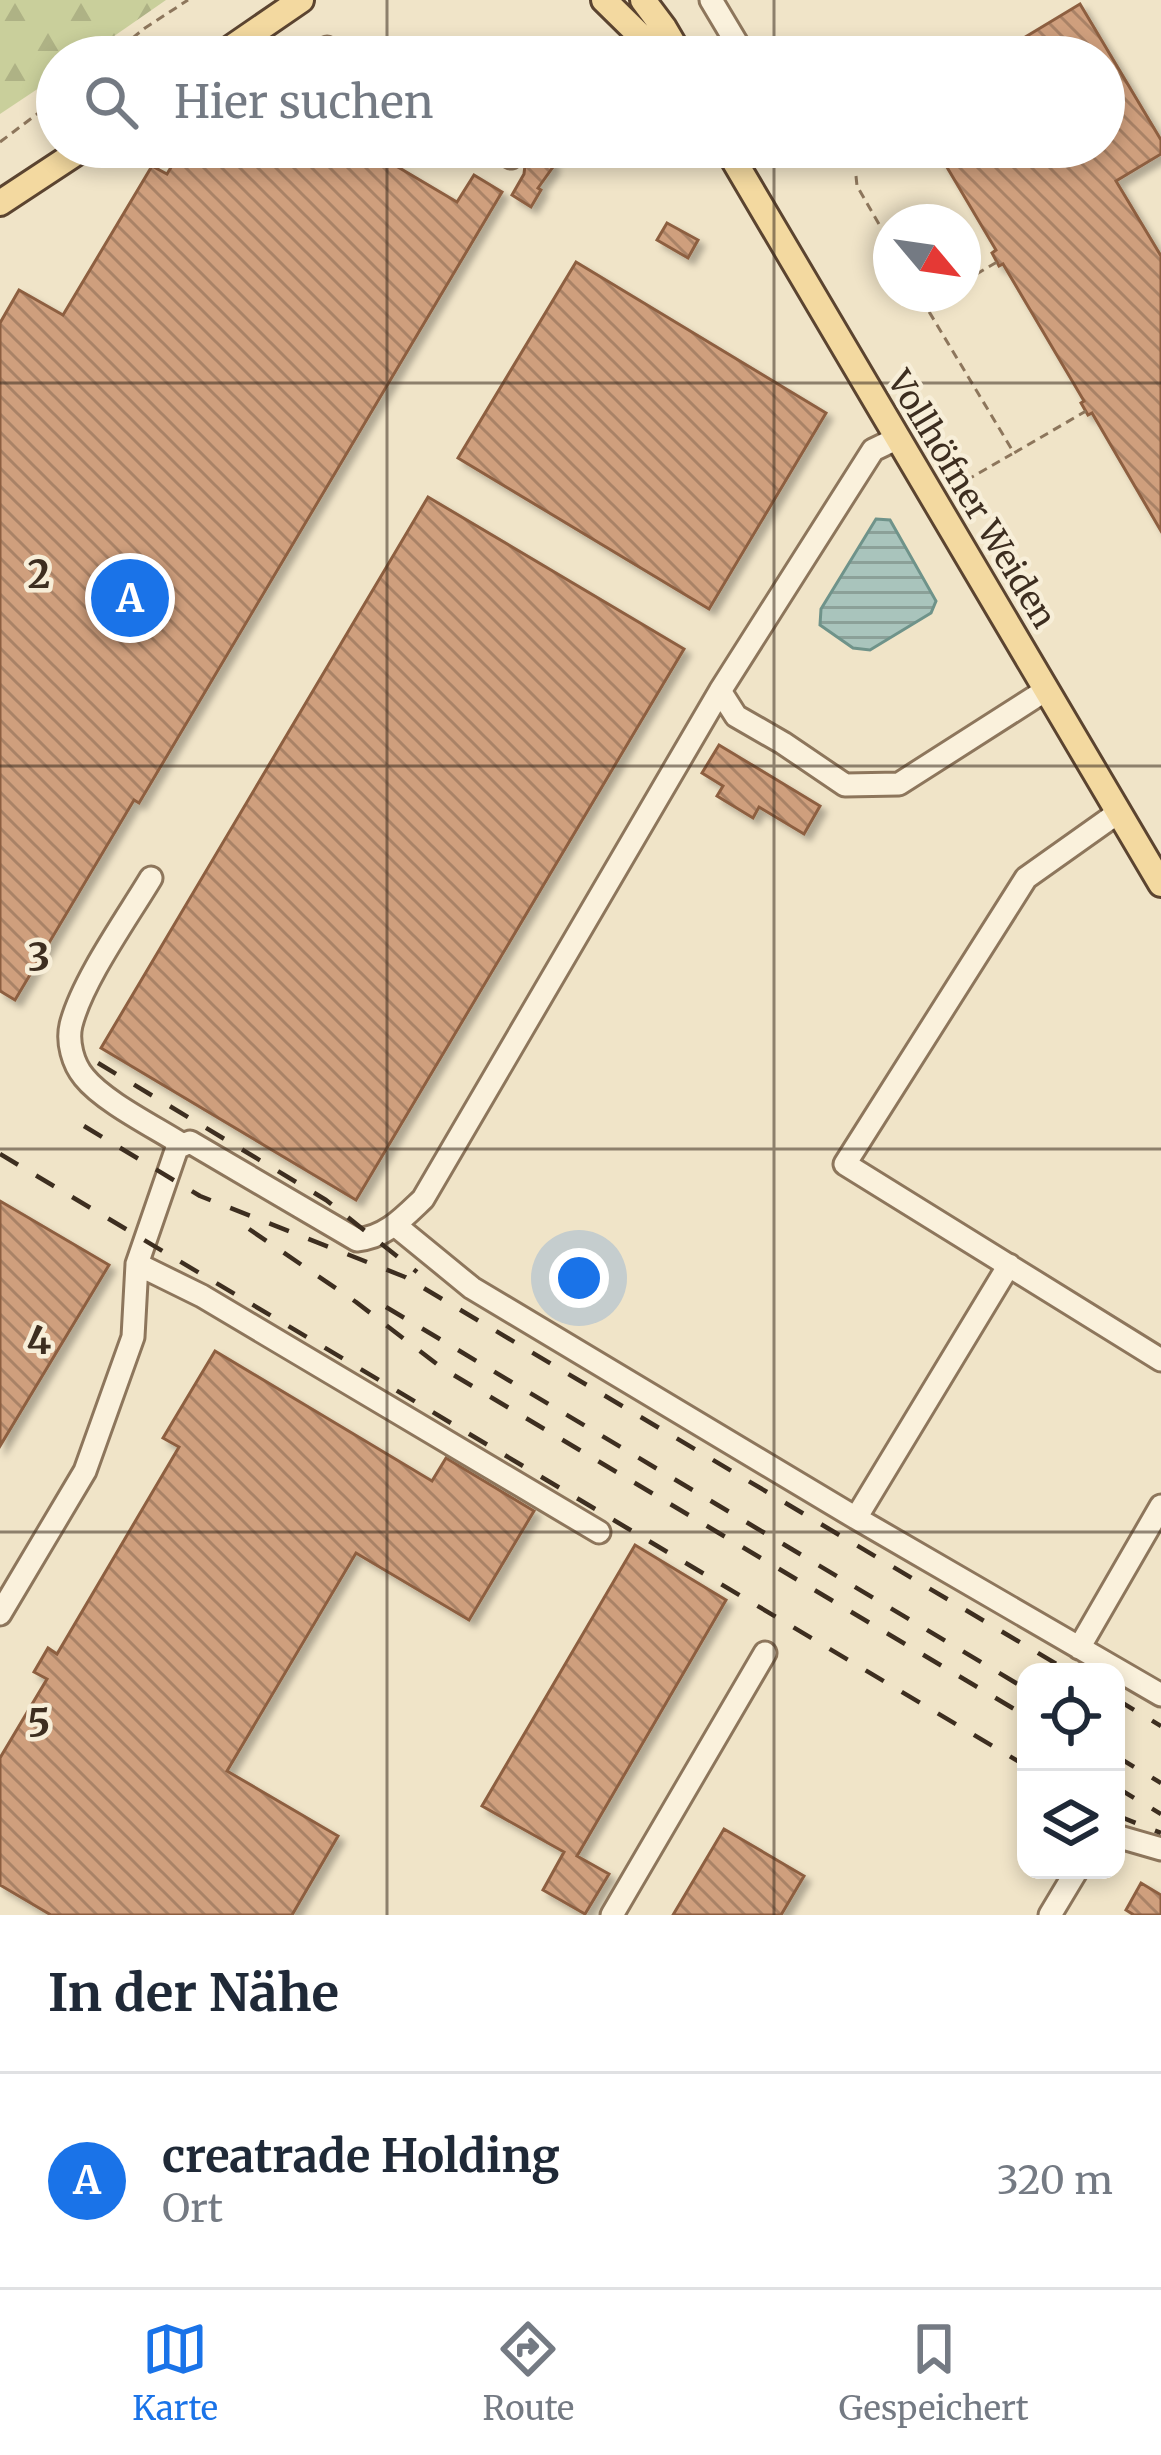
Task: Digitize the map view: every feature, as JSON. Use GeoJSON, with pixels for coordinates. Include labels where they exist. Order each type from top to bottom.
{"type":"FeatureCollection","features":[{"type":"Feature","properties":{"kind":"main road"},"geometry":{"type":"LineString","coordinates":[[604,0],[641,36]]}},
{"type":"Feature","properties":{"kind":"main road"},"geometry":{"type":"LineString","coordinates":[[643,0],[669,36]]}},
{"type":"Feature","properties":{"kind":"main road"},"geometry":{"type":"LineString","coordinates":[[250,36],[302,2]]}},
{"type":"Feature","properties":{"kind":"main road"},"geometry":{"type":"LineString","coordinates":[[0,203],[53,168]]}},
{"type":"Feature","properties":{"kind":"main road","name":"Vollhöfner Weiden"},"geometry":{"type":"LineString","coordinates":[[738,168],[1161,884]]}},
{"type":"Feature","properties":{"kind":"lane"},"geometry":{"type":"LineString","coordinates":[[711,0],[732,36]]}},
{"type":"Feature","properties":{"kind":"lane"},"geometry":{"type":"LineString","coordinates":[[0,1614],[85,1471],[133,1337],[137,1264],[177,1148],[190,1142],[357,1240],[375,1238],[423,1199],[720,691],[873,450],[898,439]]}},
{"type":"Feature","properties":{"kind":"lane"},"geometry":{"type":"LineString","coordinates":[[720,691],[736,716],[845,785],[898,784],[1046,690]]}},
{"type":"Feature","properties":{"kind":"lane"},"geometry":{"type":"LineString","coordinates":[[1119,812],[1026,878],[845,1164],[1161,1360]]}},
{"type":"Feature","properties":{"kind":"lane"},"geometry":{"type":"LineString","coordinates":[[151,878],[92,977],[70,1027],[71,1052],[80,1074],[96,1090],[183,1145]]}},
{"type":"Feature","properties":{"kind":"lane"},"geometry":{"type":"LineString","coordinates":[[395,1225],[472,1288],[1161,1695]]}},
{"type":"Feature","properties":{"kind":"lane"},"geometry":{"type":"LineString","coordinates":[[137,1264],[202,1296],[599,1532]]}},
{"type":"Feature","properties":{"kind":"lane"},"geometry":{"type":"LineString","coordinates":[[856,1518],[1009,1265]]}},
{"type":"Feature","properties":{"kind":"lane"},"geometry":{"type":"LineString","coordinates":[[1079,1648],[1161,1506]]}},
{"type":"Feature","properties":{"kind":"lane"},"geometry":{"type":"LineString","coordinates":[[612,1915],[765,1653]]}},
{"type":"Feature","properties":{"kind":"lane"},"geometry":{"type":"LineString","coordinates":[[1125,1839],[1161,1849]]}},
{"type":"Feature","properties":{"kind":"lane"},"geometry":{"type":"LineString","coordinates":[[1050,1915],[1072,1879]]}},
{"type":"Feature","properties":{"kind":"path"},"geometry":{"type":"LineString","coordinates":[[135,36],[188,0]]}},
{"type":"Feature","properties":{"kind":"path"},"geometry":{"type":"LineString","coordinates":[[0,142],[36,115]]}},
{"type":"Feature","properties":{"kind":"path"},"geometry":{"type":"LineString","coordinates":[[856,176],[873,214]]}},
{"type":"Feature","properties":{"kind":"path"},"geometry":{"type":"LineString","coordinates":[[981,272],[997,262]]}},
{"type":"Feature","properties":{"kind":"path"},"geometry":{"type":"LineString","coordinates":[[930,312],[1014,453]]}},
{"type":"Feature","properties":{"kind":"path"},"geometry":{"type":"LineString","coordinates":[[934,500],[1085,411]]}},
{"type":"Feature","properties":{"kind":"green space"},"geometry":{"type":"Polygon","coordinates":[[[0,0],[166,0],[114,36],[36,36],[36,90],[0,114],[0,0]]]}},
{"type":"Feature","properties":{"kind":"water"},"geometry":{"type":"Polygon","coordinates":[[[876,519],[890,520],[936,601],[931,613],[870,650],[853,648],[820,625],[821,609],[876,519]]]}},
{"type":"Feature","properties":{"kind":"building"},"geometry":{"type":"Polygon","coordinates":[[[1080,4],[1099,36],[1027,36],[1080,4]]]}},
{"type":"Feature","properties":{"kind":"building"},"geometry":{"type":"Polygon","coordinates":[[[1125,80],[1161,140],[1161,154],[1116,181],[1161,256],[1161,531],[1092,413],[1088,415],[1003,264],[999,266],[992,253],[996,250],[981,225],[981,204],[969,204],[947,168],[1125,168],[1125,80]]]}},
{"type":"Feature","properties":{"kind":"building"},"geometry":{"type":"Polygon","coordinates":[[[151,168],[167,174],[171,168],[400,168],[457,202],[474,175],[502,192],[139,803],[134,800],[15,1000],[0,991],[0,323],[19,290],[63,315],[151,168]]]}},
{"type":"Feature","properties":{"kind":"building"},"geometry":{"type":"Polygon","coordinates":[[[525,168],[552,168],[531,207],[512,195],[525,168]]]}},
{"type":"Feature","properties":{"kind":"building"},"geometry":{"type":"Polygon","coordinates":[[[667,223],[698,240],[688,258],[657,240],[667,223]]]}},
{"type":"Feature","properties":{"kind":"building"},"geometry":{"type":"Polygon","coordinates":[[[576,262],[826,413],[709,609],[458,458],[576,262]]]}},
{"type":"Feature","properties":{"kind":"building"},"geometry":{"type":"Polygon","coordinates":[[[428,497],[684,649],[356,1200],[101,1048],[428,497]]]}},
{"type":"Feature","properties":{"kind":"building"},"geometry":{"type":"Polygon","coordinates":[[[719,745],[820,806],[804,834],[759,807],[753,818],[717,796],[723,786],[702,773],[719,745]]]}},
{"type":"Feature","properties":{"kind":"building"},"geometry":{"type":"Polygon","coordinates":[[[0,1201],[109,1265],[0,1446],[0,1201]]]}},
{"type":"Feature","properties":{"kind":"building"},"geometry":{"type":"Polygon","coordinates":[[[215,1351],[432,1481],[446,1458],[534,1511],[469,1620],[356,1553],[227,1771],[338,1836],[292,1915],[51,1915],[0,1885],[0,1758],[47,1679],[34,1672],[48,1648],[57,1654],[179,1447],[163,1438],[215,1351]]]}},
{"type":"Feature","properties":{"kind":"building"},"geometry":{"type":"Polygon","coordinates":[[[635,1545],[726,1600],[577,1856],[609,1874],[585,1914],[543,1890],[564,1852],[482,1806],[635,1545]]]}},
{"type":"Feature","properties":{"kind":"building"},"geometry":{"type":"Polygon","coordinates":[[[724,1829],[804,1876],[781,1915],[673,1915],[724,1829]]]}},
{"type":"Feature","properties":{"kind":"building"},"geometry":{"type":"Polygon","coordinates":[[[1141,1883],[1161,1895],[1161,1915],[1134,1915],[1126,1910],[1141,1883]]]}},
{"type":"Feature","properties":{"kind":"railway"},"geometry":{"type":"LineString","coordinates":[[98,1063],[326,1200],[417,1272]]}},
{"type":"Feature","properties":{"kind":"railway"},"geometry":{"type":"LineString","coordinates":[[84,1126],[200,1196],[405,1277],[1055,1663]]}},
{"type":"Feature","properties":{"kind":"railway"},"geometry":{"type":"LineString","coordinates":[[0,1154],[1017,1761]]}},
{"type":"Feature","properties":{"kind":"railway"},"geometry":{"type":"LineString","coordinates":[[249,1229],[442,1368],[1017,1711]]}},
{"type":"Feature","properties":{"kind":"railway"},"geometry":{"type":"LineString","coordinates":[[386,1307],[1017,1684]]}},
{"type":"Feature","properties":{"kind":"railway"},"geometry":{"type":"LineString","coordinates":[[1125,1704],[1161,1726]]}},
{"type":"Feature","properties":{"kind":"railway"},"geometry":{"type":"LineString","coordinates":[[1125,1761],[1161,1783]]}},
{"type":"Feature","properties":{"kind":"railway"},"geometry":{"type":"LineString","coordinates":[[1125,1792],[1161,1814]]}},
{"type":"Feature","properties":{"kind":"railway"},"geometry":{"type":"LineString","coordinates":[[1125,1819],[1161,1833]]}},
{"type":"Feature","properties":{"kind":"place","name":"creatrade Holding"},"geometry":{"type":"Point","coordinates":[130,598]}}]}
